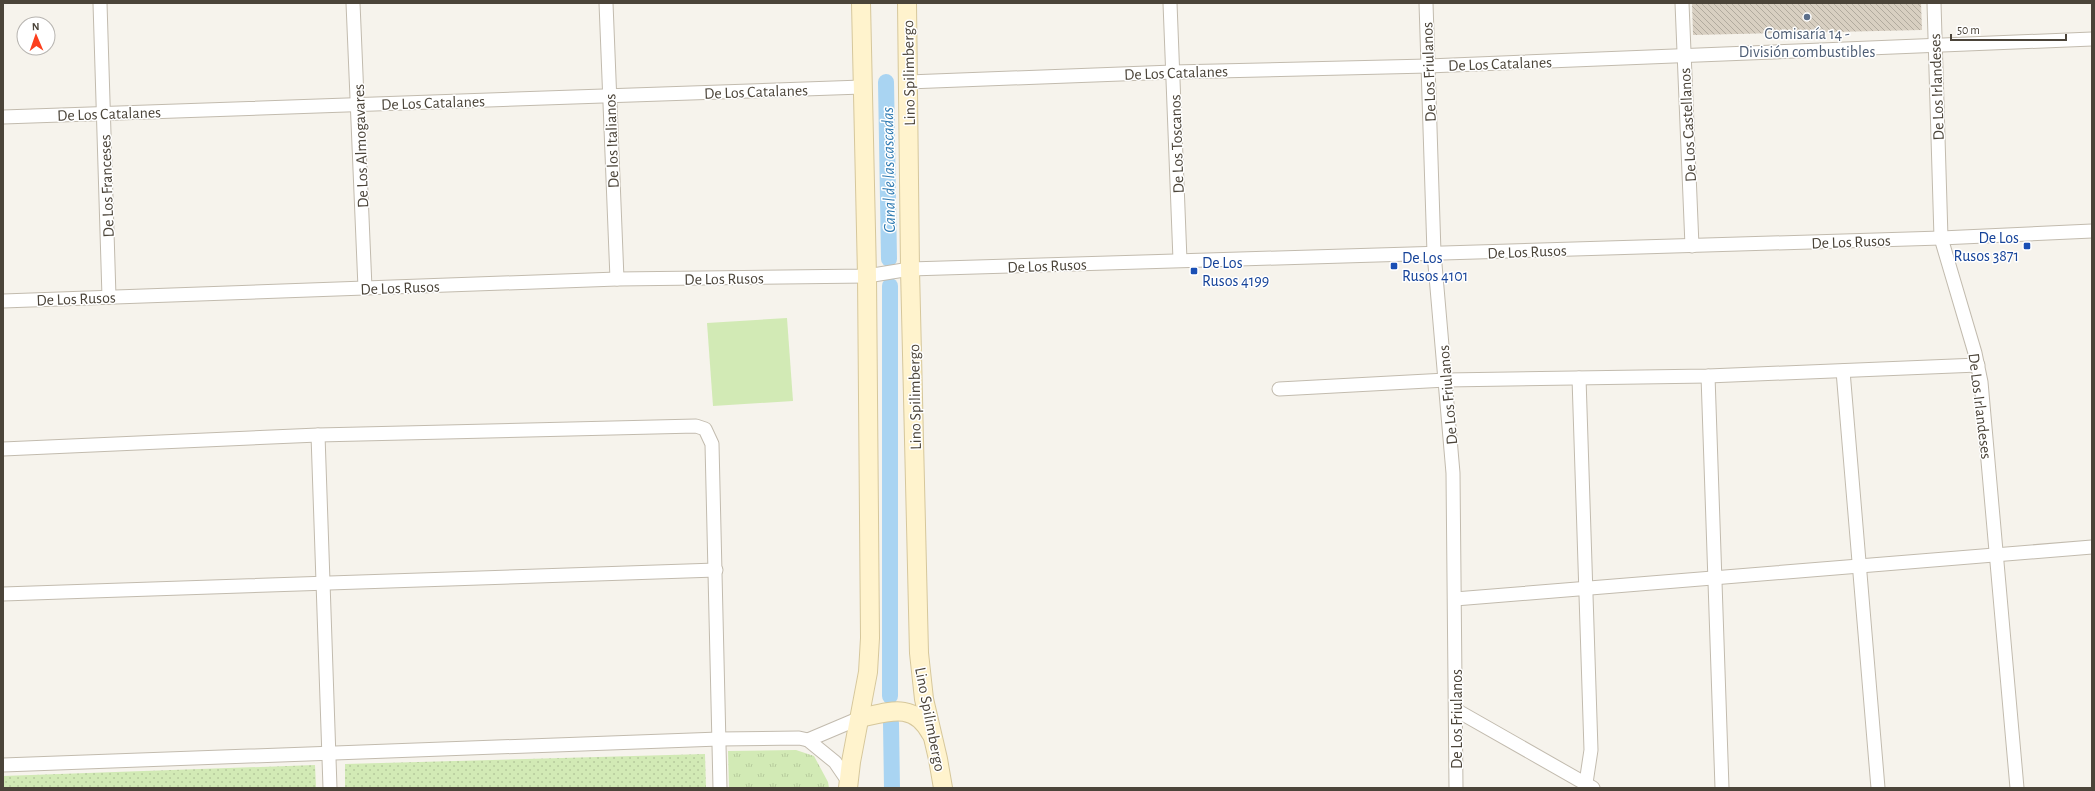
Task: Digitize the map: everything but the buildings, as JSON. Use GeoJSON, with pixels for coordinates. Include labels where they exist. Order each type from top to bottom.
{"type":"FeatureCollection","features":[{"type":"Feature","properties":{"kind":"main road"},"geometry":{"type":"LineString","coordinates":[[848,784],[868,672],[870,644],[867,276],[861,3]]}},
{"type":"Feature","properties":{"kind":"main road","name":"Lino Spilimbergo"},"geometry":{"type":"LineString","coordinates":[[907,3],[910,269],[919,654],[924,699],[938,758],[943,788]]}},
{"type":"Feature","properties":{"kind":"main road"},"geometry":{"type":"LineString","coordinates":[[860,718],[888,711],[904,711],[921,720],[932,736]]}},
{"type":"Feature","properties":{"kind":"street","name":"De Los Franceses"},"geometry":{"type":"LineString","coordinates":[[100,3],[109,297]]}},
{"type":"Feature","properties":{"kind":"street","name":"De Los Almogavares"},"geometry":{"type":"LineString","coordinates":[[353,3],[365,288]]}},
{"type":"Feature","properties":{"kind":"street","name":"De los Italianos"},"geometry":{"type":"LineString","coordinates":[[606,3],[617,279]]}},
{"type":"Feature","properties":{"kind":"street","name":"De Los Toscanos"},"geometry":{"type":"LineString","coordinates":[[1170,3],[1180,260]]}},
{"type":"Feature","properties":{"kind":"street","name":"De Los Friulanos"},"geometry":{"type":"LineString","coordinates":[[1426,3],[1434,253],[1452,452],[1455,599],[1456,788]]}},
{"type":"Feature","properties":{"kind":"street","name":"De Los Castellanos"},"geometry":{"type":"LineString","coordinates":[[1682,3],[1692,246]]}},
{"type":"Feature","properties":{"kind":"street","name":"De Los Irlandeses"},"geometry":{"type":"LineString","coordinates":[[1934,3],[1941,238],[1978,365],[1997,555],[2017,788]]}},
{"type":"Feature","properties":{"kind":"street","name":"De Los Catalanes"},"geometry":{"type":"LineString","coordinates":[[908,82],[1173,72],[1428,66],[2092,39]]}},
{"type":"Feature","properties":{"kind":"street","name":"De Los Catalanes"},"geometry":{"type":"LineString","coordinates":[[3,117],[862,88]]}},
{"type":"Feature","properties":{"kind":"street","name":"De Los Rusos"},"geometry":{"type":"LineString","coordinates":[[3,301],[617,279],[867,276],[910,269],[1941,238],[2092,231]]}},
{"type":"Feature","properties":{"kind":"street"},"geometry":{"type":"LineString","coordinates":[[1279,389],[1446,380],[1708,376],[1978,365]]}},
{"type":"Feature","properties":{"kind":"street"},"geometry":{"type":"LineString","coordinates":[[1843,371],[1858,566],[1878,788]]}},
{"type":"Feature","properties":{"kind":"street"},"geometry":{"type":"LineString","coordinates":[[1708,376],[1722,788]]}},
{"type":"Feature","properties":{"kind":"street"},"geometry":{"type":"LineString","coordinates":[[1456,710],[1590,786],[1591,750],[1579,378]]}},
{"type":"Feature","properties":{"kind":"street"},"geometry":{"type":"LineString","coordinates":[[3,449],[318,435],[696,426],[705,428],[710,436],[712,444],[720,788]]}},
{"type":"Feature","properties":{"kind":"street"},"geometry":{"type":"LineString","coordinates":[[318,435],[330,788]]}},
{"type":"Feature","properties":{"kind":"street"},"geometry":{"type":"LineString","coordinates":[[1455,599],[2092,547]]}},
{"type":"Feature","properties":{"kind":"street"},"geometry":{"type":"LineString","coordinates":[[3,594],[716,570]]}},
{"type":"Feature","properties":{"kind":"street"},"geometry":{"type":"LineString","coordinates":[[808,740],[860,718]]}},
{"type":"Feature","properties":{"kind":"street"},"geometry":{"type":"LineString","coordinates":[[3,765],[719,739],[799,738],[808,740],[835,762],[848,784]]}},
{"type":"Feature","properties":{"kind":"green space"},"geometry":{"type":"Polygon","coordinates":[[[787,318],[793,401],[713,406],[707,323],[787,318]]]}},
{"type":"Feature","properties":{"kind":"green space"},"geometry":{"type":"Polygon","coordinates":[[[796,750],[814,756],[828,782],[829,788],[729,788],[728,751],[796,750]]]}},
{"type":"Feature","properties":{"kind":"green space"},"geometry":{"type":"Polygon","coordinates":[[[705,754],[706,788],[345,788],[345,764],[705,754]]]}},
{"type":"Feature","properties":{"kind":"green space"},"geometry":{"type":"Polygon","coordinates":[[[315,765],[316,788],[3,788],[3,776],[315,765]]]}},
{"type":"Feature","properties":{"kind":"waterway","name":"Canal de las cascadas"},"geometry":{"type":"LineString","coordinates":[[886,82],[889,259]]}},
{"type":"Feature","properties":{"kind":"waterway"},"geometry":{"type":"LineString","coordinates":[[890,286],[890,696]]}},
{"type":"Feature","properties":{"kind":"waterway","name":"Canal de las cascadas"},"geometry":{"type":"LineString","coordinates":[[891,723],[892,788]]}},
{"type":"Feature","properties":{"kind":"place","name":"Comisaría 14 - División combustibles"},"geometry":{"type":"Point","coordinates":[1807,17]}},
{"type":"Feature","properties":{"kind":"place","name":"De Los Rusos 3871"},"geometry":{"type":"Point","coordinates":[2027,246]}},
{"type":"Feature","properties":{"kind":"place","name":"De Los Rusos 4101"},"geometry":{"type":"Point","coordinates":[1394,266]}},
{"type":"Feature","properties":{"kind":"place","name":"De Los Rusos 4199"},"geometry":{"type":"Point","coordinates":[1194,271]}}]}
